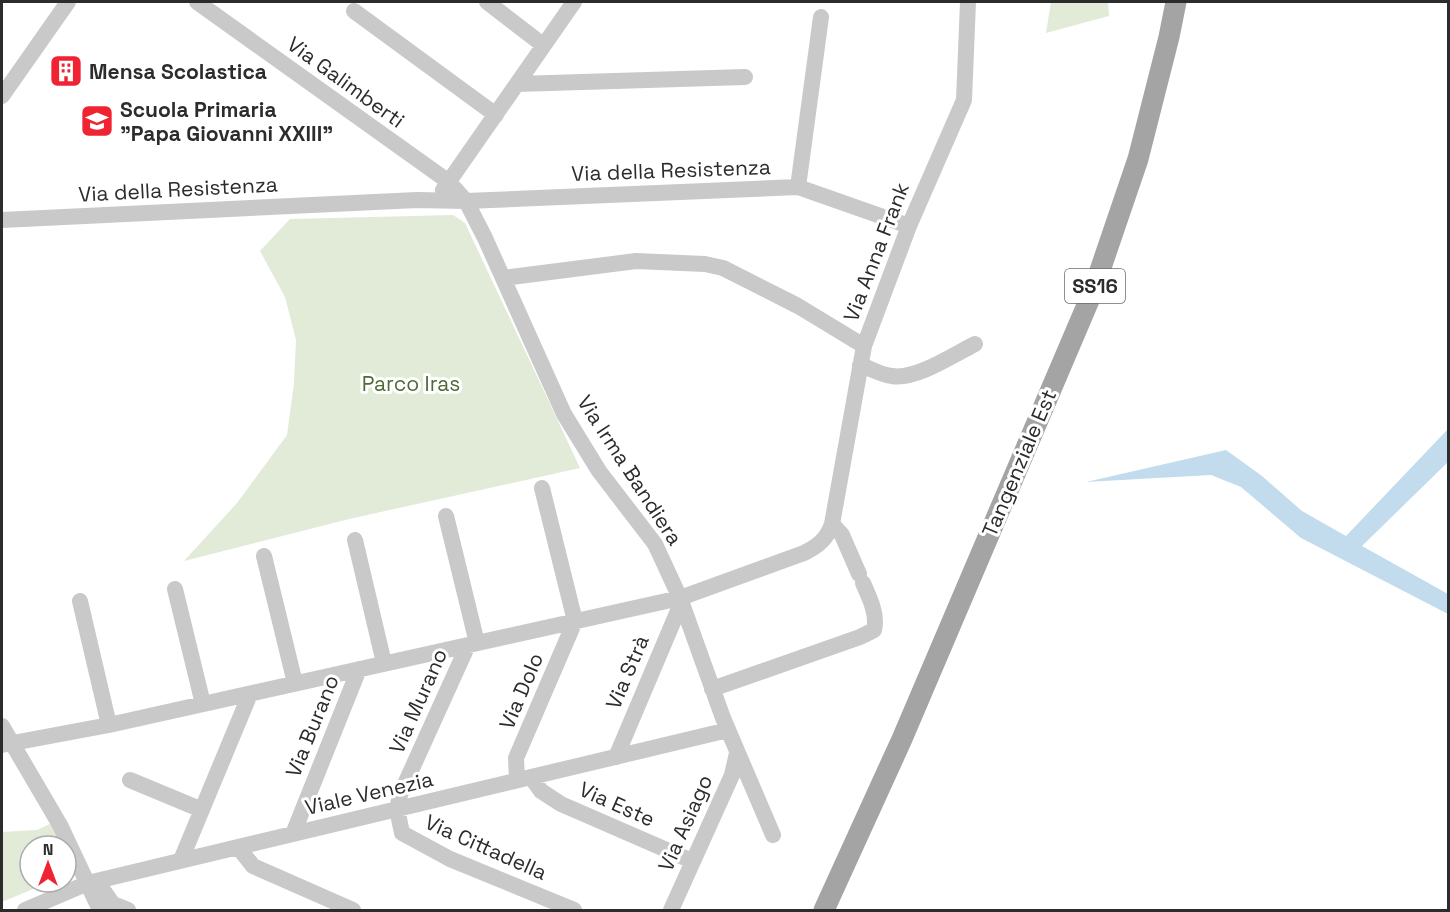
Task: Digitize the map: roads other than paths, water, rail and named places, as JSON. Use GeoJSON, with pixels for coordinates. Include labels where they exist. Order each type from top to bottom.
{"type":"FeatureCollection","features":[{"type":"Feature","properties":{"kind":"main road","name":"Tangenziale Est"},"geometry":{"type":"LineString","coordinates":[[824,910],[902,739],[1093,291],[1138,159],[1176,2]]}},
{"type":"Feature","properties":{"kind":"street"},"geometry":{"type":"LineString","coordinates":[[2,96],[68,2]]}},
{"type":"Feature","properties":{"kind":"street","name":"Via Galimberti"},"geometry":{"type":"LineString","coordinates":[[197,2],[442,177],[466,201]]}},
{"type":"Feature","properties":{"kind":"street"},"geometry":{"type":"LineString","coordinates":[[487,2],[543,45]]}},
{"type":"Feature","properties":{"kind":"street"},"geometry":{"type":"LineString","coordinates":[[423,200],[430,186],[442,177],[496,115],[574,2]]}},
{"type":"Feature","properties":{"kind":"street","name":"Via Anna Frank"},"geometry":{"type":"LineString","coordinates":[[7,744],[109,725],[575,621],[682,603],[804,553],[824,540],[832,524],[864,346],[909,226],[964,100],[968,2]]}},
{"type":"Feature","properties":{"kind":"street"},"geometry":{"type":"LineString","coordinates":[[354,11],[496,115]]}},
{"type":"Feature","properties":{"kind":"street"},"geometry":{"type":"LineString","coordinates":[[798,187],[821,17]]}},
{"type":"Feature","properties":{"kind":"street"},"geometry":{"type":"LineString","coordinates":[[517,84],[745,77]]}},
{"type":"Feature","properties":{"kind":"street","name":"Via della Resistenza"},"geometry":{"type":"LineString","coordinates":[[2,220],[423,200],[466,201],[798,187],[909,226]]}},
{"type":"Feature","properties":{"kind":"street","name":"Via Irma Bandiera"},"geometry":{"type":"LineString","coordinates":[[466,201],[486,238],[564,414],[599,471],[655,544],[682,603],[728,730],[773,835]]}},
{"type":"Feature","properties":{"kind":"street"},"geometry":{"type":"LineString","coordinates":[[503,278],[636,261],[705,264],[723,268],[789,302],[864,346]]}},
{"type":"Feature","properties":{"kind":"street"},"geometry":{"type":"LineString","coordinates":[[860,365],[891,376],[907,375],[921,371],[975,344]]}},
{"type":"Feature","properties":{"kind":"street"},"geometry":{"type":"LineString","coordinates":[[542,488],[575,621]]}},
{"type":"Feature","properties":{"kind":"street"},"geometry":{"type":"LineString","coordinates":[[446,516],[472,644]]}},
{"type":"Feature","properties":{"kind":"street"},"geometry":{"type":"LineString","coordinates":[[712,689],[874,630],[873,607],[842,535],[832,524]]}},
{"type":"Feature","properties":{"kind":"street"},"geometry":{"type":"LineString","coordinates":[[355,540],[384,663]]}},
{"type":"Feature","properties":{"kind":"street"},"geometry":{"type":"LineString","coordinates":[[264,556],[295,683]]}},
{"type":"Feature","properties":{"kind":"street"},"geometry":{"type":"LineString","coordinates":[[175,589],[203,704]]}},
{"type":"Feature","properties":{"kind":"street"},"geometry":{"type":"LineString","coordinates":[[80,601],[109,725]]}},
{"type":"Feature","properties":{"kind":"street","name":"Via Strà"},"geometry":{"type":"LineString","coordinates":[[616,757],[682,603]]}},
{"type":"Feature","properties":{"kind":"street","name":"Via Dolo"},"geometry":{"type":"LineString","coordinates":[[524,779],[516,758],[575,621]]}},
{"type":"Feature","properties":{"kind":"street","name":"Via Murano"},"geometry":{"type":"LineString","coordinates":[[397,809],[400,795],[472,644]]}},
{"type":"Feature","properties":{"kind":"street","name":"Via Burano"},"geometry":{"type":"LineString","coordinates":[[293,834],[359,669]]}},
{"type":"Feature","properties":{"kind":"street"},"geometry":{"type":"LineString","coordinates":[[181,860],[250,694]]}},
{"type":"Feature","properties":{"kind":"street"},"geometry":{"type":"LineString","coordinates":[[2,726],[7,744],[60,825],[88,883],[101,887],[112,909]]}},
{"type":"Feature","properties":{"kind":"street","name":"Viale Venezia"},"geometry":{"type":"LineString","coordinates":[[26,910],[88,883],[728,730]]}},
{"type":"Feature","properties":{"kind":"street","name":"Via Asiago"},"geometry":{"type":"LineString","coordinates":[[671,910],[732,775],[738,753]]}},
{"type":"Feature","properties":{"kind":"street","name":"Via Este"},"geometry":{"type":"LineString","coordinates":[[524,779],[561,804],[692,861]]}},
{"type":"Feature","properties":{"kind":"street"},"geometry":{"type":"LineString","coordinates":[[130,780],[202,810]]}},
{"type":"Feature","properties":{"kind":"street","name":"Via Cittadella"},"geometry":{"type":"LineString","coordinates":[[397,809],[402,833],[450,859],[574,910]]}},
{"type":"Feature","properties":{"kind":"street"},"geometry":{"type":"LineString","coordinates":[[238,847],[253,866],[353,910]]}},
{"type":"Feature","properties":{"kind":"water"},"geometry":{"type":"Polygon","coordinates":[[[1448,429],[1448,462],[1362,546],[1448,594],[1448,614],[1301,538],[1241,487],[1211,475],[1086,482],[1226,450],[1262,476],[1302,511],[1346,536],[1448,429]]]}},
{"type":"Feature","properties":{"kind":"place","name":"Mensa Scolastica"},"geometry":{"type":"Point","coordinates":[66,71]}},
{"type":"Feature","properties":{"kind":"place","name":"Scuola Primaria \"Papa Giovanni XXIII\""},"geometry":{"type":"Point","coordinates":[97,121]}},
{"type":"Feature","properties":{"kind":"park label","name":"Parco Iras"},"geometry":{"type":"Point","coordinates":[411,383]}}]}
